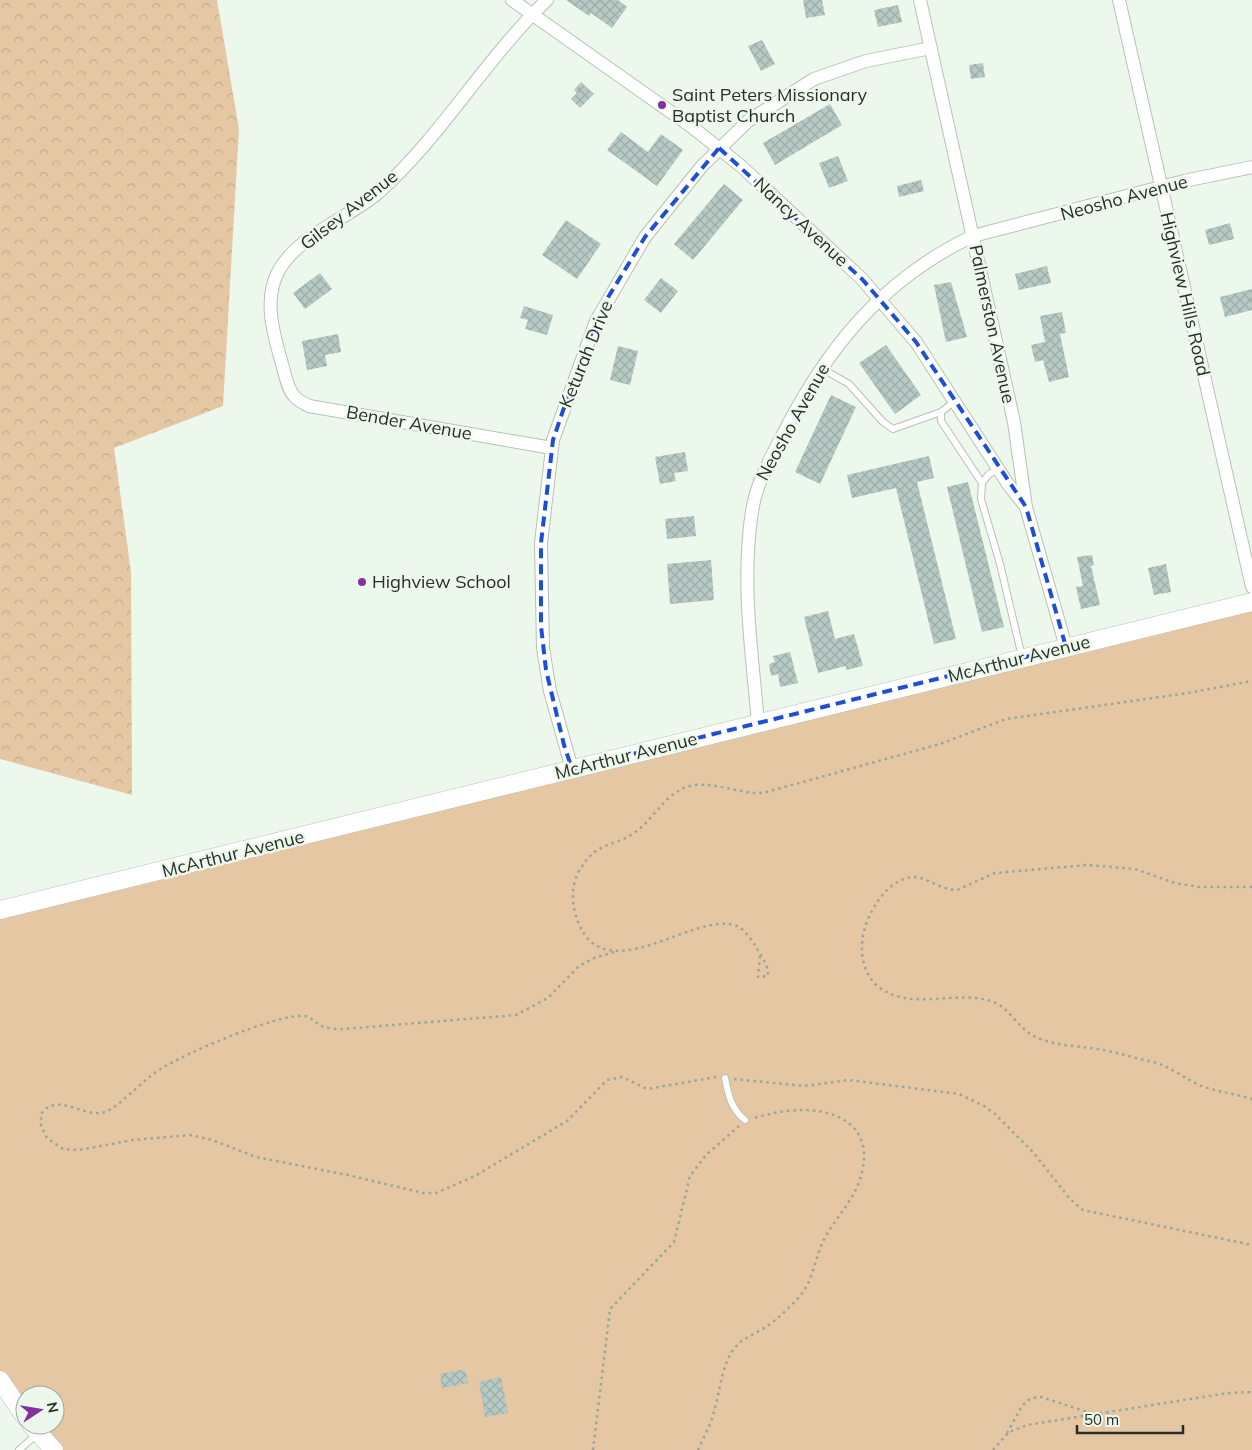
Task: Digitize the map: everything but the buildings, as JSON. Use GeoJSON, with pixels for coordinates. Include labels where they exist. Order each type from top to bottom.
{"type":"FeatureCollection","features":[{"type":"Feature","properties":{"kind":"street","name":"Nancy Avenue"},"geometry":{"type":"LineString","coordinates":[[512,0],[719,148],[769,191],[879,298],[916,342],[1026,507]]}},
{"type":"Feature","properties":{"kind":"street","name":"Gilsey Avenue"},"geometry":{"type":"LineString","coordinates":[[284,373],[273,333],[271,308],[274,283],[282,266],[310,239],[377,193],[406,166],[532,14],[547,0]]}},
{"type":"Feature","properties":{"kind":"street","name":"Palmerston Avenue"},"geometry":{"type":"LineString","coordinates":[[920,0],[1014,422],[1026,507],[1066,647]]}},
{"type":"Feature","properties":{"kind":"street","name":"Highview Hills Road"},"geometry":{"type":"LineString","coordinates":[[1119,0],[1252,587]]}},
{"type":"Feature","properties":{"kind":"street","name":"Keturah Drive"},"geometry":{"type":"LineString","coordinates":[[572,769],[550,691],[541,626],[541,543],[552,448],[583,352],[607,299],[645,237],[719,148],[748,121],[814,79],[866,61],[931,48]]}},
{"type":"Feature","properties":{"kind":"street","name":"Neosho Avenue"},"geometry":{"type":"LineString","coordinates":[[758,723],[746,587],[752,510],[764,471],[799,403],[839,344],[879,298],[946,249],[973,236],[1252,167]]}},
{"type":"Feature","properties":{"kind":"street","name":"Bender Avenue"},"geometry":{"type":"LineString","coordinates":[[284,373],[294,396],[310,406],[552,448]]}},
{"type":"Feature","properties":{"kind":"street","name":"McArthur Avenue"},"geometry":{"type":"LineString","coordinates":[[0,910],[1252,602]]}},
{"type":"Feature","properties":{"kind":"street"},"geometry":{"type":"LineString","coordinates":[[0,1380],[15,1402]]}},
{"type":"Feature","properties":{"kind":"street"},"geometry":{"type":"LineString","coordinates":[[40,1435],[54,1450]]}},
{"type":"Feature","properties":{"kind":"lane"},"geometry":{"type":"LineString","coordinates":[[821,368],[849,384],[883,422],[893,429],[941,412],[956,401]]}},
{"type":"Feature","properties":{"kind":"lane"},"geometry":{"type":"LineString","coordinates":[[941,412],[941,421],[982,483]]}},
{"type":"Feature","properties":{"kind":"lane"},"geometry":{"type":"LineString","coordinates":[[999,469],[989,474],[982,483],[981,498],[1000,564],[1022,658]]}},
{"type":"Feature","properties":{"kind":"lane"},"geometry":{"type":"LineString","coordinates":[[725,1078],[731,1103],[737,1113],[745,1120]]}},
{"type":"Feature","properties":{"kind":"lane"},"geometry":{"type":"LineString","coordinates":[[19,1450],[30,1435]]}},
{"type":"Feature","properties":{"kind":"path"},"geometry":{"type":"LineString","coordinates":[[614,952],[599,947],[582,931],[576,915],[573,898],[576,877],[580,868],[594,852],[633,834],[676,792],[694,786],[706,785],[763,793],[940,744],[1006,719],[1252,681]]}},
{"type":"Feature","properties":{"kind":"path"},"geometry":{"type":"LineString","coordinates":[[1252,887],[1213,888],[1186,886],[1135,869],[1104,865],[1003,871],[977,879],[957,890],[921,878],[911,878],[897,882],[873,908],[866,928],[862,956],[872,980],[892,994],[918,1000],[957,998],[994,1002],[1026,1031],[1046,1041],[1103,1050],[1164,1066],[1203,1086],[1252,1099]]}},
{"type":"Feature","properties":{"kind":"path"},"geometry":{"type":"LineString","coordinates":[[760,956],[758,977],[765,977],[768,976],[768,968],[744,931],[730,924],[712,926],[659,943],[594,958],[579,966],[548,998],[516,1015],[344,1029],[324,1028],[305,1016],[293,1017],[242,1032],[173,1061],[157,1071],[116,1106],[103,1113],[93,1113],[66,1106],[49,1106],[41,1114],[41,1126],[47,1138],[63,1149],[79,1150],[133,1140],[191,1135],[256,1157],[348,1175],[423,1193],[436,1193],[474,1176],[567,1121],[607,1080],[622,1077],[647,1089],[704,1078],[725,1078],[804,1086],[849,1080],[959,1094],[984,1106],[995,1114],[1033,1152],[1070,1199],[1083,1210],[1252,1245]]}},
{"type":"Feature","properties":{"kind":"path"},"geometry":{"type":"LineString","coordinates":[[593,1450],[610,1309],[674,1242],[690,1176],[706,1155],[745,1120],[789,1110],[830,1114],[848,1121],[854,1126],[862,1140],[864,1160],[859,1183],[852,1198],[827,1234],[807,1286],[783,1313],[740,1343],[731,1353],[722,1378],[714,1414],[698,1450]]}},
{"type":"Feature","properties":{"kind":"path"},"geometry":{"type":"LineString","coordinates":[[1007,1434],[1027,1425],[1228,1393],[1252,1392]]}},
{"type":"Feature","properties":{"kind":"path"},"geometry":{"type":"LineString","coordinates":[[993,1450],[1007,1434],[1022,1406],[1031,1398],[1041,1397],[1096,1415]]}},
{"type":"Feature","properties":{"kind":"highlighted area"},"geometry":{"type":"Polygon","coordinates":[[[719,148],[862,279],[916,342],[1026,507],[1066,647],[572,769],[564,745],[546,670],[541,626],[541,543],[553,440],[583,352],[607,299],[645,237],[719,148]]]}},
{"type":"Feature","properties":{"kind":"green space"},"geometry":{"type":"Polygon","coordinates":[[[0,0],[217,0],[239,129],[223,406],[114,448],[131,572],[132,795],[0,759],[0,0]]]}},
{"type":"Feature","properties":{"kind":"green space"},"geometry":{"type":"Polygon","coordinates":[[[1252,602],[1252,1450],[54,1450],[40,1435],[65,1435],[65,1385],[15,1385],[15,1402],[0,1380],[0,910],[1252,602]]]}},
{"type":"Feature","properties":{"kind":"place","name":"Saint Peters Missionary Baptist Church"},"geometry":{"type":"Point","coordinates":[662,105]}},
{"type":"Feature","properties":{"kind":"place","name":"Highview School"},"geometry":{"type":"Point","coordinates":[362,582]}}]}
